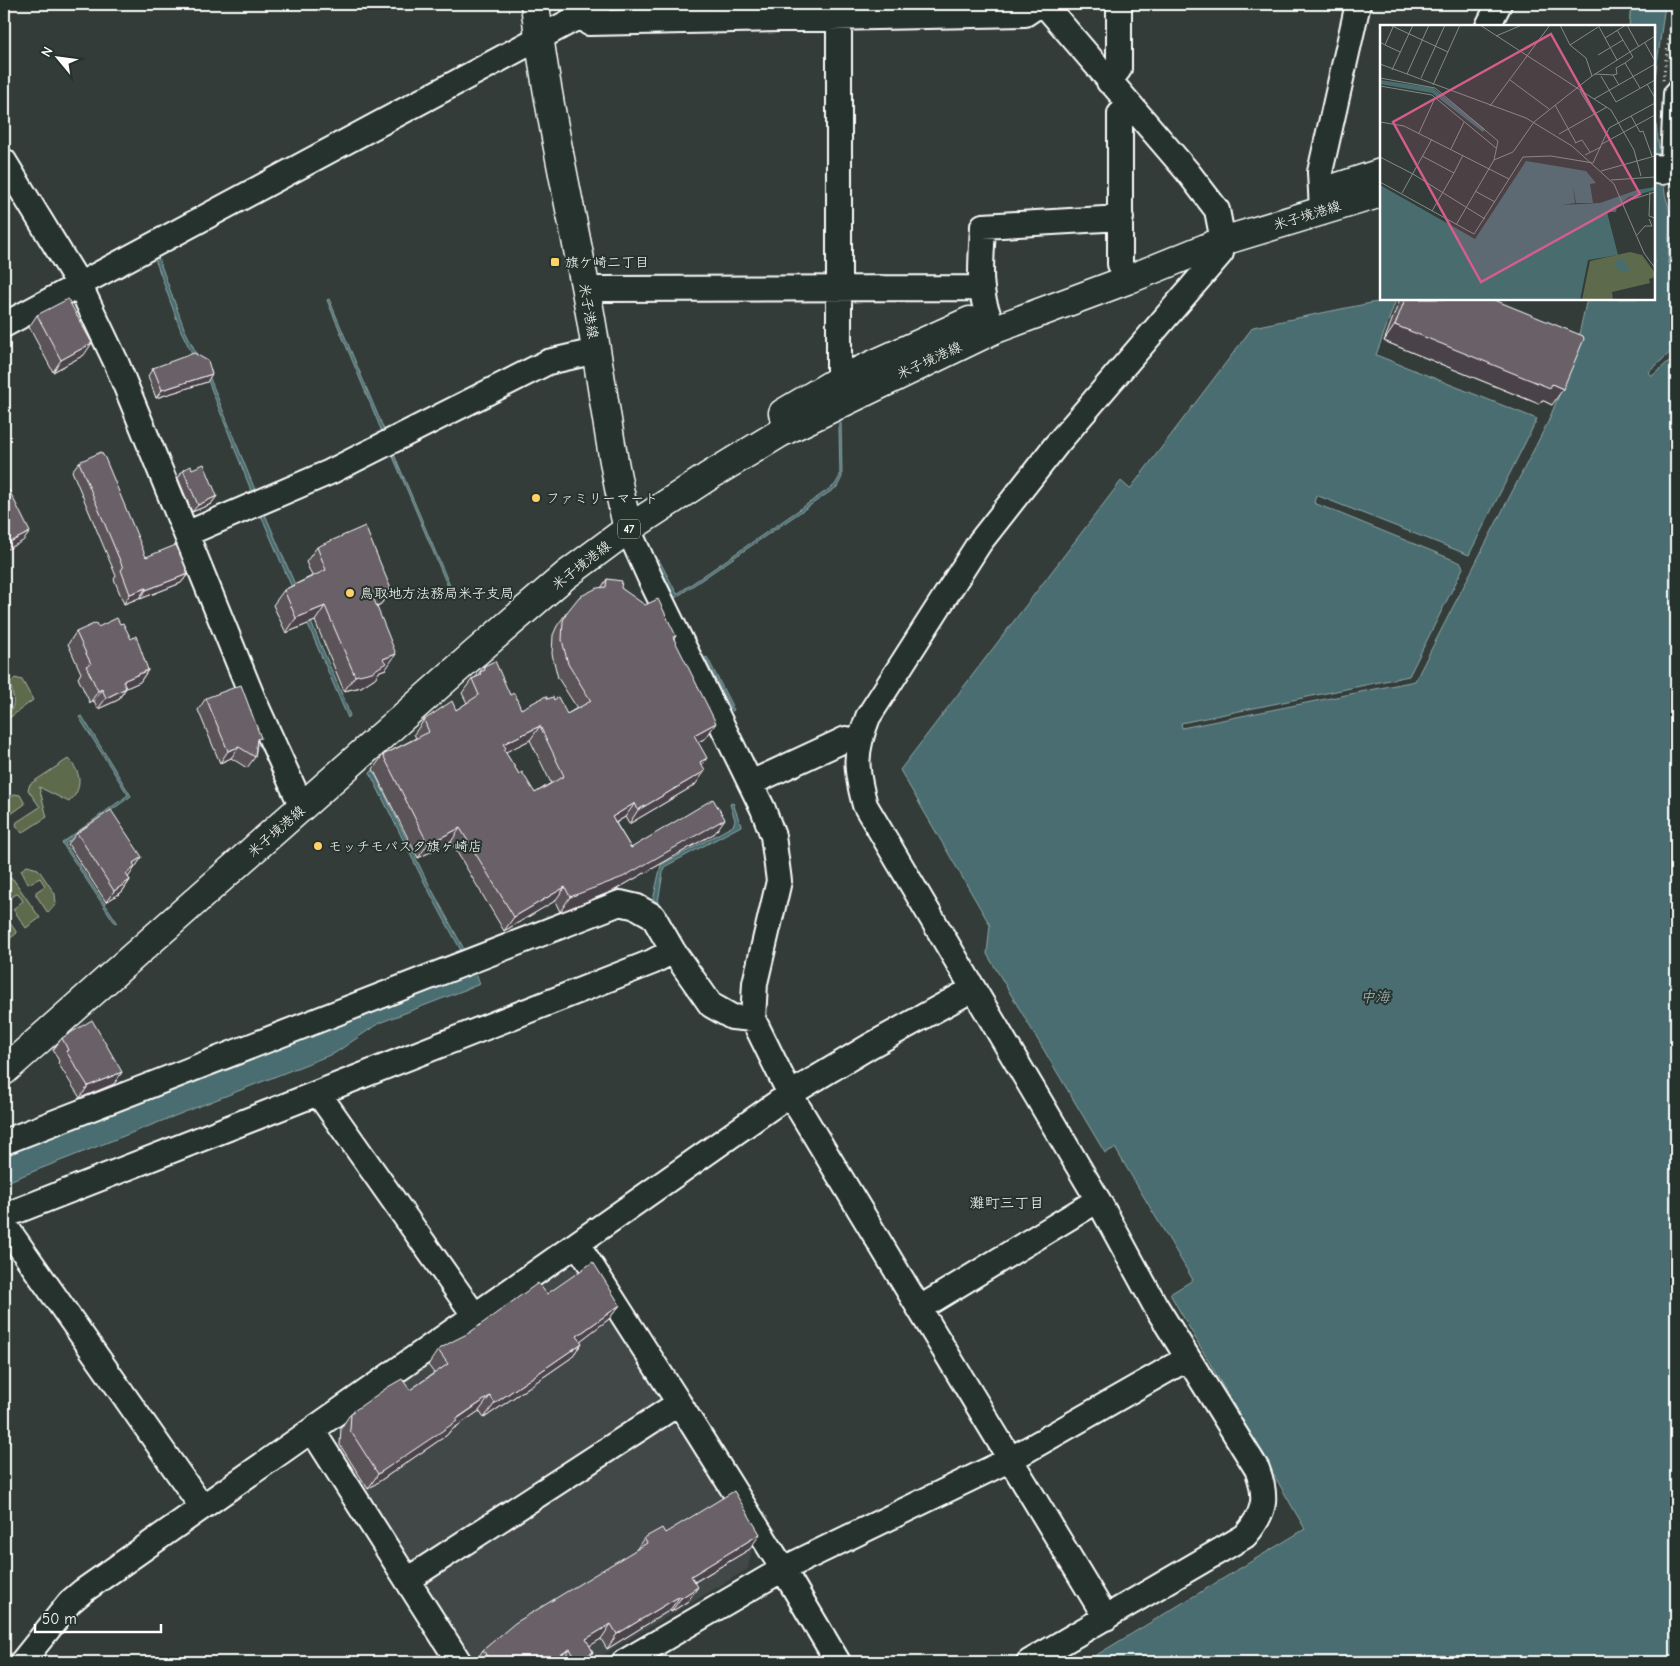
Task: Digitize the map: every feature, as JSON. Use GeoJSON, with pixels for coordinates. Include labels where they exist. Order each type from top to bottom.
{"type":"FeatureCollection","features":[{"type":"Feature","properties":{"kind":"main road","name":"米子港線"},"geometry":{"type":"LineString","coordinates":[[535,4],[539,37],[626,520]]}},
{"type":"Feature","properties":{"kind":"main road","name":"米子境港線"},"geometry":{"type":"LineString","coordinates":[[1322,202],[1336,187],[1380,173]]}},
{"type":"Feature","properties":{"kind":"main road","name":"米子境港線"},"geometry":{"type":"LineString","coordinates":[[4,1047],[537,600],[626,520],[839,380],[988,314],[1120,264],[1222,235],[1322,202],[1380,193]]}},
{"type":"Feature","properties":{"kind":"main road","name":"米子境港線"},"geometry":{"type":"LineString","coordinates":[[626,520],[772,438],[846,400],[993,330],[1127,280],[1222,235]]}},
{"type":"Feature","properties":{"kind":"main road","name":"米子境港線"},"geometry":{"type":"LineString","coordinates":[[4,1071],[299,799]]}},
{"type":"Feature","properties":{"kind":"street"},"geometry":{"type":"LineString","coordinates":[[590,10],[589,23],[839,10],[1025,14],[1040,4]]}},
{"type":"Feature","properties":{"kind":"street"},"geometry":{"type":"LineString","coordinates":[[1029,1662],[1245,1536],[1260,1516],[1264,1496],[1257,1469],[1155,1305],[1098,1200],[865,805],[857,775],[858,743],[868,718],[980,542],[1057,444],[1221,253],[1222,235],[1217,210],[1187,171],[1044,4]]}},
{"type":"Feature","properties":{"kind":"street"},"geometry":{"type":"LineString","coordinates":[[1109,82],[1119,69],[1119,4]]}},
{"type":"Feature","properties":{"kind":"street"},"geometry":{"type":"LineString","coordinates":[[1322,202],[1320,172],[1358,4]]}},
{"type":"Feature","properties":{"kind":"street"},"geometry":{"type":"LineString","coordinates":[[1488,25],[1498,4]]}},
{"type":"Feature","properties":{"kind":"street"},"geometry":{"type":"LineString","coordinates":[[4,325],[590,10]]}},
{"type":"Feature","properties":{"kind":"street"},"geometry":{"type":"LineString","coordinates":[[839,10],[839,380]]}},
{"type":"Feature","properties":{"kind":"street"},"geometry":{"type":"LineString","coordinates":[[1664,162],[1669,92]]}},
{"type":"Feature","properties":{"kind":"street"},"geometry":{"type":"LineString","coordinates":[[1120,264],[1120,114],[1130,106]]}},
{"type":"Feature","properties":{"kind":"street"},"geometry":{"type":"LineString","coordinates":[[4,161],[79,284],[116,362],[254,701],[299,799]]}},
{"type":"Feature","properties":{"kind":"street"},"geometry":{"type":"LineString","coordinates":[[988,314],[982,288],[983,226],[1121,218]]}},
{"type":"Feature","properties":{"kind":"street"},"geometry":{"type":"LineString","coordinates":[[586,292],[600,289],[982,288]]}},
{"type":"Feature","properties":{"kind":"street"},"geometry":{"type":"LineString","coordinates":[[186,534],[330,472],[548,362],[596,351]]}},
{"type":"Feature","properties":{"kind":"street"},"geometry":{"type":"LineString","coordinates":[[626,520],[650,578],[751,783],[773,836],[778,880],[755,983],[752,1019],[790,1094],[1106,1618]]}},
{"type":"Feature","properties":{"kind":"street"},"geometry":{"type":"LineString","coordinates":[[751,783],[846,739],[858,743]]}},
{"type":"Feature","properties":{"kind":"street"},"geometry":{"type":"LineString","coordinates":[[4,1142],[620,903],[637,907],[653,916],[673,951],[711,1005],[732,1017],[752,1019]]}},
{"type":"Feature","properties":{"kind":"street"},"geometry":{"type":"LineString","coordinates":[[4,1216],[643,966],[673,951]]}},
{"type":"Feature","properties":{"kind":"street"},"geometry":{"type":"LineString","coordinates":[[22,1662],[70,1602],[202,1507],[578,1245],[790,1094],[870,1046],[973,989]]}},
{"type":"Feature","properties":{"kind":"street"},"geometry":{"type":"LineString","coordinates":[[318,1093],[474,1316]]}},
{"type":"Feature","properties":{"kind":"street"},"geometry":{"type":"LineString","coordinates":[[920,1308],[1098,1200]]}},
{"type":"Feature","properties":{"kind":"street"},"geometry":{"type":"LineString","coordinates":[[4,1224],[202,1507]]}},
{"type":"Feature","properties":{"kind":"street"},"geometry":{"type":"LineString","coordinates":[[578,1245],[783,1569],[838,1662]]}},
{"type":"Feature","properties":{"kind":"street"},"geometry":{"type":"LineString","coordinates":[[624,1662],[783,1569],[1011,1459],[1188,1358]]}},
{"type":"Feature","properties":{"kind":"street"},"geometry":{"type":"LineString","coordinates":[[407,1580],[679,1403]]}},
{"type":"Feature","properties":{"kind":"street"},"geometry":{"type":"LineString","coordinates":[[312,1430],[459,1662]]}},
{"type":"Feature","properties":{"kind":"path"},"geometry":{"type":"LineString","coordinates":[[1669,92],[1674,4]]}},
{"type":"Feature","properties":{"kind":"shaded area"},"geometry":{"type":"Polygon","coordinates":[[[566,1267],[585,1272],[659,1396],[656,1411],[423,1562],[408,1559],[338,1445],[341,1425],[566,1267]]]}},
{"type":"Feature","properties":{"kind":"shaded area"},"geometry":{"type":"Polygon","coordinates":[[[664,1423],[678,1426],[752,1549],[748,1569],[591,1662],[472,1662],[425,1588],[430,1574],[664,1423]]]}},
{"type":"Feature","properties":{"kind":"green space"},"geometry":{"type":"Polygon","coordinates":[[[15,678],[22,680],[33,700],[4,722],[4,716],[13,705],[10,683],[15,678]]]}},
{"type":"Feature","properties":{"kind":"green space"},"geometry":{"type":"Polygon","coordinates":[[[68,759],[76,769],[79,781],[74,797],[69,802],[39,787],[47,817],[22,833],[16,825],[17,822],[40,807],[28,790],[30,784],[68,759]]]}},
{"type":"Feature","properties":{"kind":"green space"},"geometry":{"type":"Polygon","coordinates":[[[15,794],[20,795],[25,804],[4,819],[4,802],[15,794]]]}},
{"type":"Feature","properties":{"kind":"green space"},"geometry":{"type":"Polygon","coordinates":[[[27,866],[38,869],[55,894],[56,904],[48,913],[36,895],[36,892],[45,886],[40,878],[28,884],[21,870],[27,866]]]}},
{"type":"Feature","properties":{"kind":"green space"},"geometry":{"type":"Polygon","coordinates":[[[8,878],[13,879],[40,918],[26,928],[13,909],[23,901],[18,893],[9,899],[4,895],[4,881],[8,878]]]}},
{"type":"Feature","properties":{"kind":"green space"},"geometry":{"type":"Polygon","coordinates":[[[4,914],[17,933],[7,941],[4,936],[4,914]]]}},
{"type":"Feature","properties":{"kind":"water"},"geometry":{"type":"Polygon","coordinates":[[[1631,4],[1665,4],[1655,79],[1655,25],[1629,25],[1631,4]]]}},
{"type":"Feature","properties":{"kind":"water","name":"中海"},"geometry":{"type":"Polygon","coordinates":[[[1655,117],[1665,194],[1670,211],[1668,264],[1671,237],[1676,239],[1676,347],[1649,372],[1652,376],[1676,355],[1676,1662],[1085,1662],[1305,1529],[1170,1294],[1193,1280],[1115,1148],[1105,1153],[987,954],[990,925],[900,770],[1121,481],[1130,489],[1253,327],[1371,303],[1396,300],[1376,355],[1537,419],[1469,555],[1316,495],[1314,503],[1461,563],[1463,568],[1409,676],[1181,723],[1182,728],[1415,681],[1548,422],[1573,361],[1587,300],[1655,300],[1655,117]]]}},
{"type":"Feature","properties":{"kind":"water"},"geometry":{"type":"Polygon","coordinates":[[[158,257],[184,328],[201,363],[205,366],[255,490],[259,495],[264,512],[346,704],[350,716],[348,718],[260,513],[203,368],[198,365],[181,331],[155,259],[158,257]]]}},
{"type":"Feature","properties":{"kind":"water"},"geometry":{"type":"Polygon","coordinates":[[[329,299],[385,432],[383,434],[327,300],[329,299]]]}},
{"type":"Feature","properties":{"kind":"water"},"geometry":{"type":"Polygon","coordinates":[[[841,423],[842,477],[837,487],[675,598],[657,561],[659,560],[677,594],[835,485],[840,476],[839,424],[841,423]]]}},
{"type":"Feature","properties":{"kind":"water"},"geometry":{"type":"Polygon","coordinates":[[[391,452],[393,452],[453,593],[451,594],[391,452]]]}},
{"type":"Feature","properties":{"kind":"water"},"geometry":{"type":"Polygon","coordinates":[[[707,657],[734,710],[732,711],[705,658],[707,657]]]}},
{"type":"Feature","properties":{"kind":"water"},"geometry":{"type":"Polygon","coordinates":[[[82,716],[131,796],[65,844],[117,922],[115,923],[62,843],[128,795],[79,717],[82,716]]]}},
{"type":"Feature","properties":{"kind":"water"},"geometry":{"type":"Polygon","coordinates":[[[373,770],[423,873],[473,966],[480,984],[379,1023],[335,1053],[4,1183],[4,1153],[464,956],[423,880],[370,773],[373,770]]]}},
{"type":"Feature","properties":{"kind":"water"},"geometry":{"type":"Polygon","coordinates":[[[733,803],[741,826],[664,867],[658,902],[653,900],[661,865],[733,826],[735,820],[730,804],[733,803]]]}},
{"type":"Feature","properties":{"kind":"building"},"geometry":{"type":"Polygon","coordinates":[[[68,299],[92,343],[61,360],[37,315],[68,299]]]}},
{"type":"Feature","properties":{"kind":"building"},"geometry":{"type":"Polygon","coordinates":[[[1405,300],[1494,300],[1583,336],[1584,339],[1563,389],[1552,384],[1550,388],[1395,325],[1405,300]]]}},
{"type":"Feature","properties":{"kind":"building"},"geometry":{"type":"Polygon","coordinates":[[[194,353],[208,361],[212,374],[162,390],[153,368],[194,353]]]}},
{"type":"Feature","properties":{"kind":"building"},"geometry":{"type":"Polygon","coordinates":[[[101,452],[146,557],[176,545],[188,574],[130,594],[121,570],[123,568],[79,462],[101,452]]]}},
{"type":"Feature","properties":{"kind":"building"},"geometry":{"type":"Polygon","coordinates":[[[204,464],[217,496],[198,505],[183,470],[191,466],[192,469],[204,464]]]}},
{"type":"Feature","properties":{"kind":"building"},"geometry":{"type":"Polygon","coordinates":[[[4,480],[30,532],[4,545],[4,480]]]}},
{"type":"Feature","properties":{"kind":"building"},"geometry":{"type":"Polygon","coordinates":[[[365,526],[391,589],[373,597],[396,654],[383,659],[386,663],[372,672],[355,676],[325,606],[296,618],[284,590],[326,570],[317,547],[365,526]]]}},
{"type":"Feature","properties":{"kind":"building"},"geometry":{"type":"Polygon","coordinates":[[[607,579],[622,581],[621,588],[645,605],[658,599],[676,636],[673,637],[716,723],[694,735],[707,758],[700,762],[705,771],[638,810],[635,803],[612,817],[631,848],[713,799],[725,819],[623,877],[570,897],[565,887],[514,917],[460,828],[428,844],[383,755],[429,732],[424,720],[452,701],[456,710],[479,695],[472,679],[481,675],[480,672],[485,670],[484,666],[495,661],[510,695],[514,693],[521,709],[546,696],[548,699],[553,697],[554,700],[558,697],[567,714],[591,701],[568,664],[562,640],[563,621],[567,612],[579,597],[597,588],[606,587],[607,579]],[[540,726],[503,744],[506,748],[504,750],[519,774],[522,772],[535,793],[564,776],[540,726]]]}},
{"type":"Feature","properties":{"kind":"building"},"geometry":{"type":"Polygon","coordinates":[[[117,618],[120,624],[123,623],[131,639],[136,636],[148,670],[123,681],[126,688],[106,698],[102,689],[98,691],[86,666],[91,664],[76,632],[96,623],[98,627],[117,618]]]}},
{"type":"Feature","properties":{"kind":"building"},"geometry":{"type":"Polygon","coordinates":[[[241,685],[261,738],[257,739],[255,757],[239,747],[228,751],[206,698],[241,685]]]}},
{"type":"Feature","properties":{"kind":"building"},"geometry":{"type":"Polygon","coordinates":[[[111,810],[142,857],[133,863],[135,867],[126,874],[130,880],[114,891],[77,833],[111,810]]]}},
{"type":"Feature","properties":{"kind":"building"},"geometry":{"type":"Polygon","coordinates":[[[92,1020],[122,1072],[88,1086],[66,1051],[68,1050],[62,1038],[92,1020]]]}},
{"type":"Feature","properties":{"kind":"building"},"geometry":{"type":"Polygon","coordinates":[[[593,1262],[620,1305],[577,1336],[582,1343],[495,1403],[490,1396],[456,1419],[457,1421],[378,1474],[350,1430],[351,1413],[402,1379],[410,1390],[448,1364],[438,1350],[469,1333],[538,1283],[547,1294],[593,1262]]]}},
{"type":"Feature","properties":{"kind":"building"},"geometry":{"type":"Polygon","coordinates":[[[734,1491],[760,1534],[691,1576],[698,1587],[617,1634],[611,1624],[586,1639],[593,1652],[578,1662],[570,1649],[548,1662],[501,1662],[498,1658],[491,1662],[483,1650],[515,1623],[647,1543],[644,1538],[662,1528],[665,1533],[734,1491]]]}},
{"type":"Feature","properties":{"kind":"place","name":"旗ケ崎二丁目"},"geometry":{"type":"Point","coordinates":[555,262]}},
{"type":"Feature","properties":{"kind":"place","name":"ファミリーマート"},"geometry":{"type":"Point","coordinates":[536,498]}},
{"type":"Feature","properties":{"kind":"place","name":"鳥取地方法務局米子支局"},"geometry":{"type":"Point","coordinates":[350,593]}},
{"type":"Feature","properties":{"kind":"place","name":"モッチモパスタ旗ヶ崎店"},"geometry":{"type":"Point","coordinates":[318,846]}},
{"type":"Feature","properties":{"kind":"district","name":"灘町三丁目"},"geometry":{"type":"Point","coordinates":[1007,1203]}}]}
